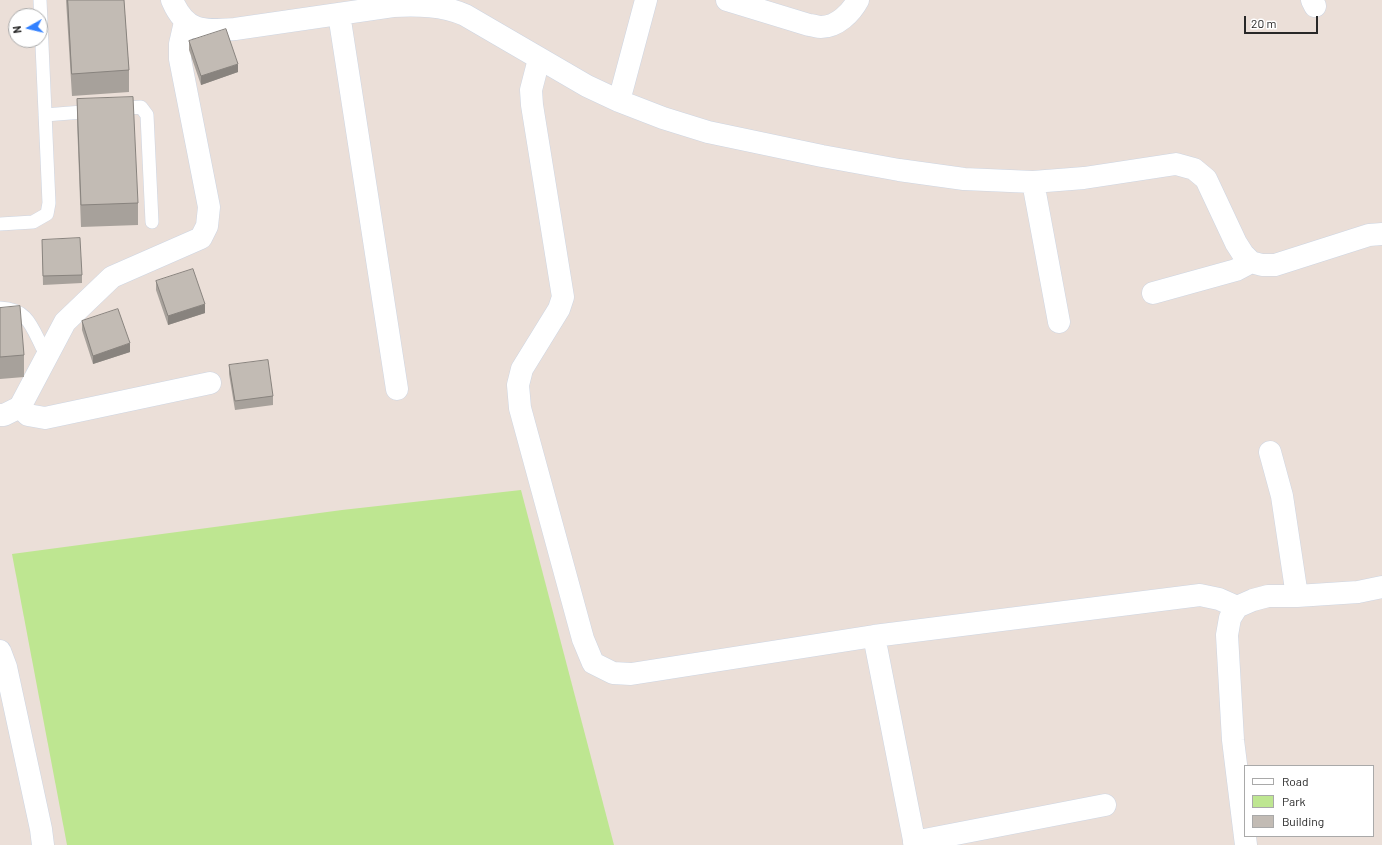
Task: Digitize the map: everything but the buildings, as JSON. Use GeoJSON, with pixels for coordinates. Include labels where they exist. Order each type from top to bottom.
{"type":"FeatureCollection","features":[{"type":"Feature","properties":{"kind":"street"},"geometry":{"type":"LineString","coordinates":[[172,0],[177,12],[185,22],[198,29],[217,30],[235,29],[393,6],[416,5],[454,10],[466,8],[539,59],[587,86],[619,101],[663,118],[708,132],[822,156],[899,170],[964,180],[1033,182],[1084,178],[1176,164],[1194,169],[1206,179],[1236,243],[1243,254],[1251,262],[1262,265],[1275,265],[1369,235],[1382,234]]}},
{"type":"Feature","properties":{"kind":"street"},"geometry":{"type":"LineString","coordinates":[[619,101],[646,0]]}},
{"type":"Feature","properties":{"kind":"street"},"geometry":{"type":"LineString","coordinates":[[727,0],[809,25],[822,27],[838,22],[853,10],[858,0]]}},
{"type":"Feature","properties":{"kind":"street"},"geometry":{"type":"LineString","coordinates":[[339,14],[397,390]]}},
{"type":"Feature","properties":{"kind":"street"},"geometry":{"type":"LineString","coordinates":[[0,415],[4,415],[20,407],[65,322],[112,277],[201,238],[207,226],[209,207],[180,59],[180,44],[185,22]]}},
{"type":"Feature","properties":{"kind":"street"},"geometry":{"type":"LineString","coordinates":[[539,59],[531,90],[532,105],[563,298],[559,309],[522,369],[518,385],[520,408],[583,639],[593,663],[613,673],[631,674],[874,636],[1200,595],[1219,599],[1237,607]]}},
{"type":"Feature","properties":{"kind":"street"},"geometry":{"type":"LineString","coordinates":[[1033,182],[1059,322]]}},
{"type":"Feature","properties":{"kind":"street"},"geometry":{"type":"LineString","coordinates":[[1153,293],[1236,270],[1251,262]]}},
{"type":"Feature","properties":{"kind":"street"},"geometry":{"type":"LineString","coordinates":[[20,407],[28,415],[45,418],[210,383]]}},
{"type":"Feature","properties":{"kind":"street"},"geometry":{"type":"LineString","coordinates":[[1270,452],[1282,496],[1297,596]]}},
{"type":"Feature","properties":{"kind":"street"},"geometry":{"type":"LineString","coordinates":[[1244,829],[1233,740],[1227,635],[1230,618],[1237,607],[1253,600],[1268,596],[1297,596],[1358,592],[1382,587]]}},
{"type":"Feature","properties":{"kind":"street"},"geometry":{"type":"LineString","coordinates":[[874,636],[914,844],[1105,805]]}},
{"type":"Feature","properties":{"kind":"street"},"geometry":{"type":"LineString","coordinates":[[0,651],[6,667],[40,821],[43,845]]}},
{"type":"Feature","properties":{"kind":"lane"},"geometry":{"type":"LineString","coordinates":[[0,224],[33,222],[46,214],[49,203],[40,0]]}},
{"type":"Feature","properties":{"kind":"lane"},"geometry":{"type":"LineString","coordinates":[[45,114],[141,107],[147,115],[152,222]]}},
{"type":"Feature","properties":{"kind":"lane"},"geometry":{"type":"LineString","coordinates":[[0,308],[18,310],[29,320],[42,347]]}},
{"type":"Feature","properties":{"kind":"green space"},"geometry":{"type":"Polygon","coordinates":[[[521,490],[614,845],[67,845],[12,554],[342,510],[521,490]]]}}]}
